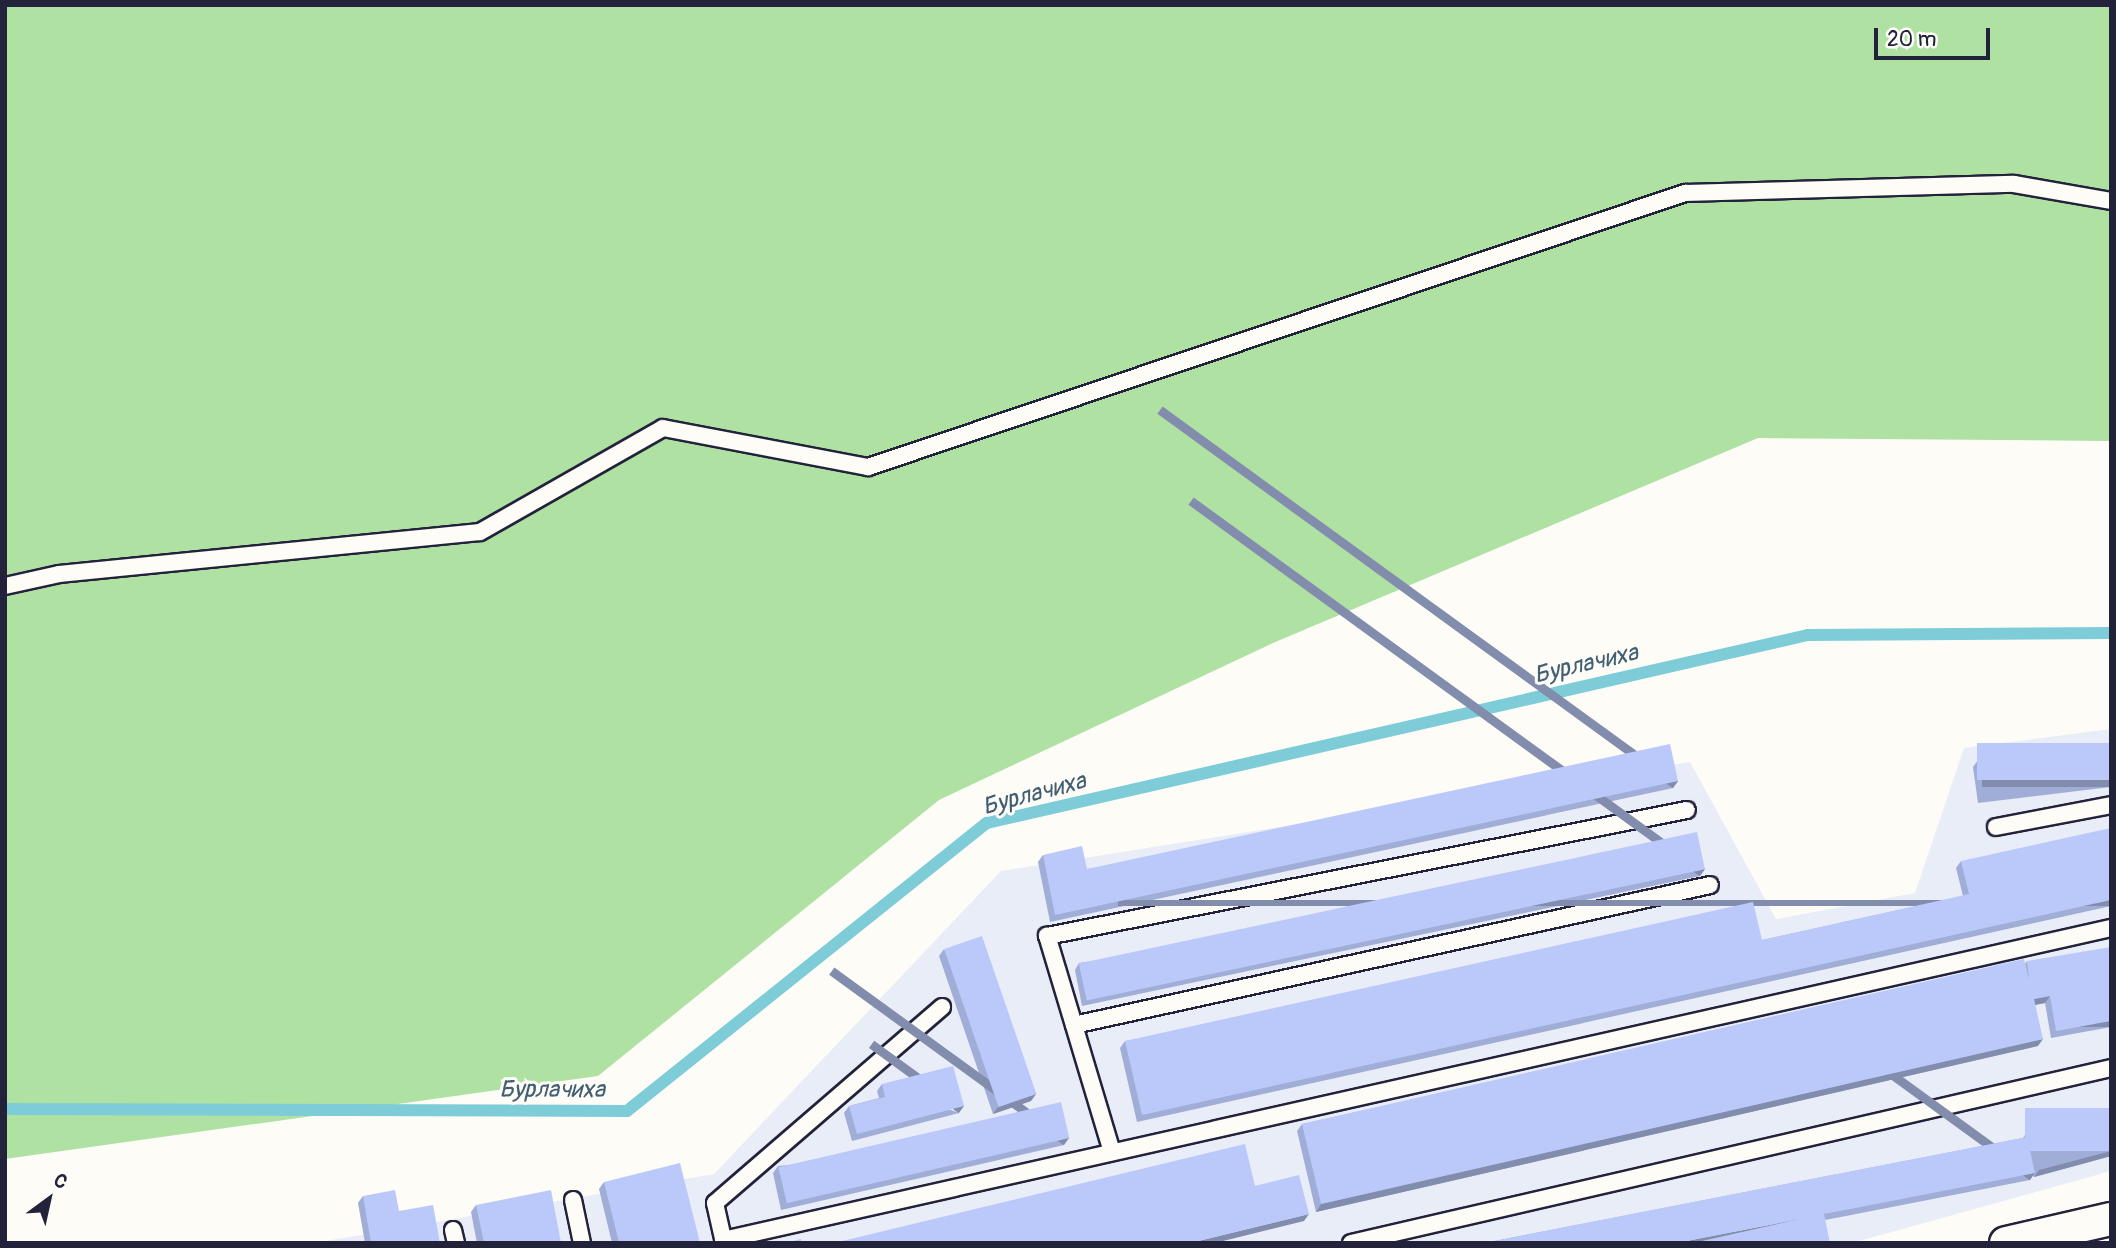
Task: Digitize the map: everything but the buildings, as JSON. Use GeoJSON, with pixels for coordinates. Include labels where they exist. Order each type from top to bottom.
{"type":"FeatureCollection","features":[{"type":"Feature","properties":{"kind":"street"},"geometry":{"type":"LineString","coordinates":[[2006,1243],[2111,1219]]}},
{"type":"Feature","properties":{"kind":"lane"},"geometry":{"type":"LineString","coordinates":[[5,586],[58,574],[480,532],[663,428],[868,467],[1685,193],[2014,184],[2111,201]]}},
{"type":"Feature","properties":{"kind":"lane"},"geometry":{"type":"LineString","coordinates":[[1996,827],[2111,805]]}},
{"type":"Feature","properties":{"kind":"lane"},"geometry":{"type":"LineString","coordinates":[[1112,1152],[1047,936],[1687,810]]}},
{"type":"Feature","properties":{"kind":"lane"},"geometry":{"type":"LineString","coordinates":[[1074,1025],[1710,885]]}},
{"type":"Feature","properties":{"kind":"lane"},"geometry":{"type":"LineString","coordinates":[[942,1007],[715,1203],[723,1241],[2111,928]]}},
{"type":"Feature","properties":{"kind":"lane"},"geometry":{"type":"LineString","coordinates":[[1351,1243],[2111,1068]]}},
{"type":"Feature","properties":{"kind":"lane"},"geometry":{"type":"LineString","coordinates":[[573,1200],[582,1243]]}},
{"type":"Feature","properties":{"kind":"shaded area"},"geometry":{"type":"Polygon","coordinates":[[[2111,729],[2111,1171],[1852,1243],[314,1243],[714,1174],[1001,871],[1690,762],[1776,919],[1915,893],[1964,748],[2111,729]]]}},
{"type":"Feature","properties":{"kind":"green space"},"geometry":{"type":"Polygon","coordinates":[[[5,5],[2111,5],[2111,441],[1758,438],[1273,643],[939,800],[598,1076],[5,1159],[5,5]]]}},
{"type":"Feature","properties":{"kind":"waterway","name":"Бурлачиха"},"geometry":{"type":"LineString","coordinates":[[5,1109],[627,1111],[987,823],[1808,635],[2111,633]]}}]}
